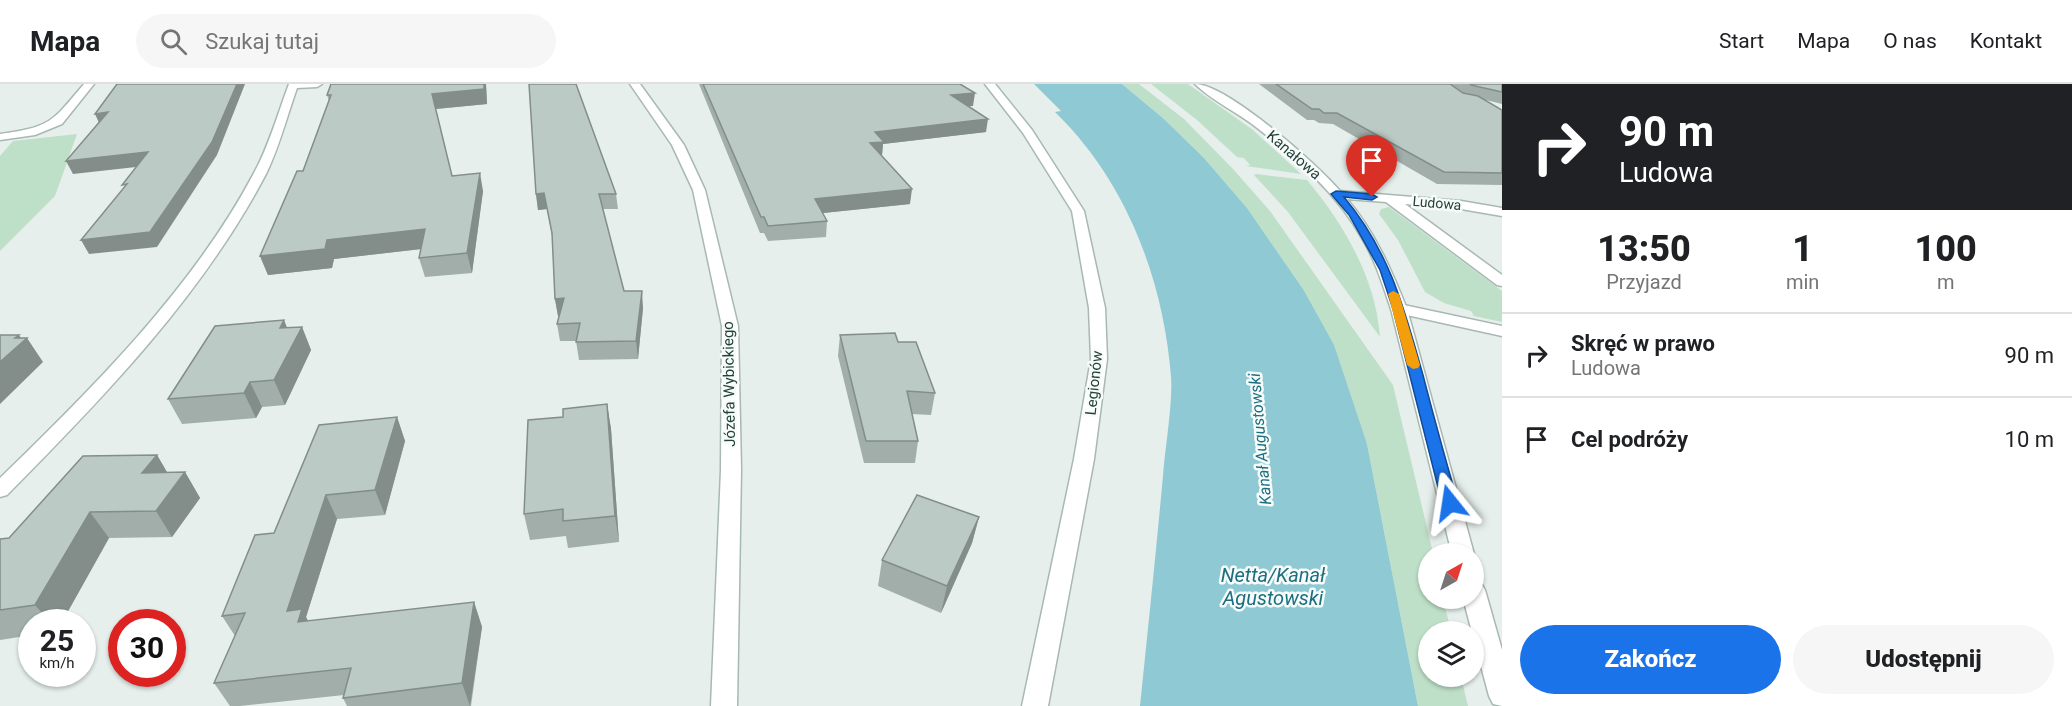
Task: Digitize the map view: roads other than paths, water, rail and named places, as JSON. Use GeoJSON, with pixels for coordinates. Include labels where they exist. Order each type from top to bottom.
{"type":"FeatureCollection","features":[{"type":"Feature","properties":{"kind":"street"},"geometry":{"type":"LineString","coordinates":[[0,137],[31,133],[58,122],[89,84]]}},
{"type":"Feature","properties":{"kind":"street"},"geometry":{"type":"LineString","coordinates":[[0,490],[60,431],[155,326],[222,237],[261,172],[294,85],[317,84]]}},
{"type":"Feature","properties":{"kind":"street","name":"Józefa Wybickiego"},"geometry":{"type":"LineString","coordinates":[[635,84],[678,145],[699,190],[730,326],[730,470],[724,706]]}},
{"type":"Feature","properties":{"kind":"street","name":"Legionów"},"geometry":{"type":"LineString","coordinates":[[990,84],[1028,132],[1078,211],[1096,308],[1099,359],[1084,459],[1035,706]]}},
{"type":"Feature","properties":{"kind":"street","name":"Kanałowa"},"geometry":{"type":"LineString","coordinates":[[1200,84],[1268,131],[1336,194],[1367,236],[1385,270],[1399,309],[1460,543]]}},
{"type":"Feature","properties":{"kind":"street","name":"Ludowa"},"geometry":{"type":"LineString","coordinates":[[1336,194],[1461,204],[1502,212]]}},
{"type":"Feature","properties":{"kind":"street"},"geometry":{"type":"LineString","coordinates":[[1390,199],[1502,282]]}},
{"type":"Feature","properties":{"kind":"street"},"geometry":{"type":"LineString","coordinates":[[1461,204],[1502,199]]}},
{"type":"Feature","properties":{"kind":"street"},"geometry":{"type":"LineString","coordinates":[[1399,309],[1502,331]]}},
{"type":"Feature","properties":{"kind":"street"},"geometry":{"type":"LineString","coordinates":[[1478,609],[1502,696]]}},
{"type":"Feature","properties":{"kind":"water","name":"Netta/Kanał Agustowski"},"geometry":{"type":"Polygon","coordinates":[[[1034,84],[1122,84],[1164,119],[1204,158],[1247,208],[1303,289],[1334,345],[1367,444],[1418,706],[1140,706],[1171,399],[1167,339],[1150,268],[1121,200],[1080,139],[1055,112],[1061,111],[1034,84]]]}},
{"type":"Feature","properties":{"kind":"water label","name":"Kanał Augustowski"},"geometry":{"type":"Point","coordinates":[1260,439]}}]}
